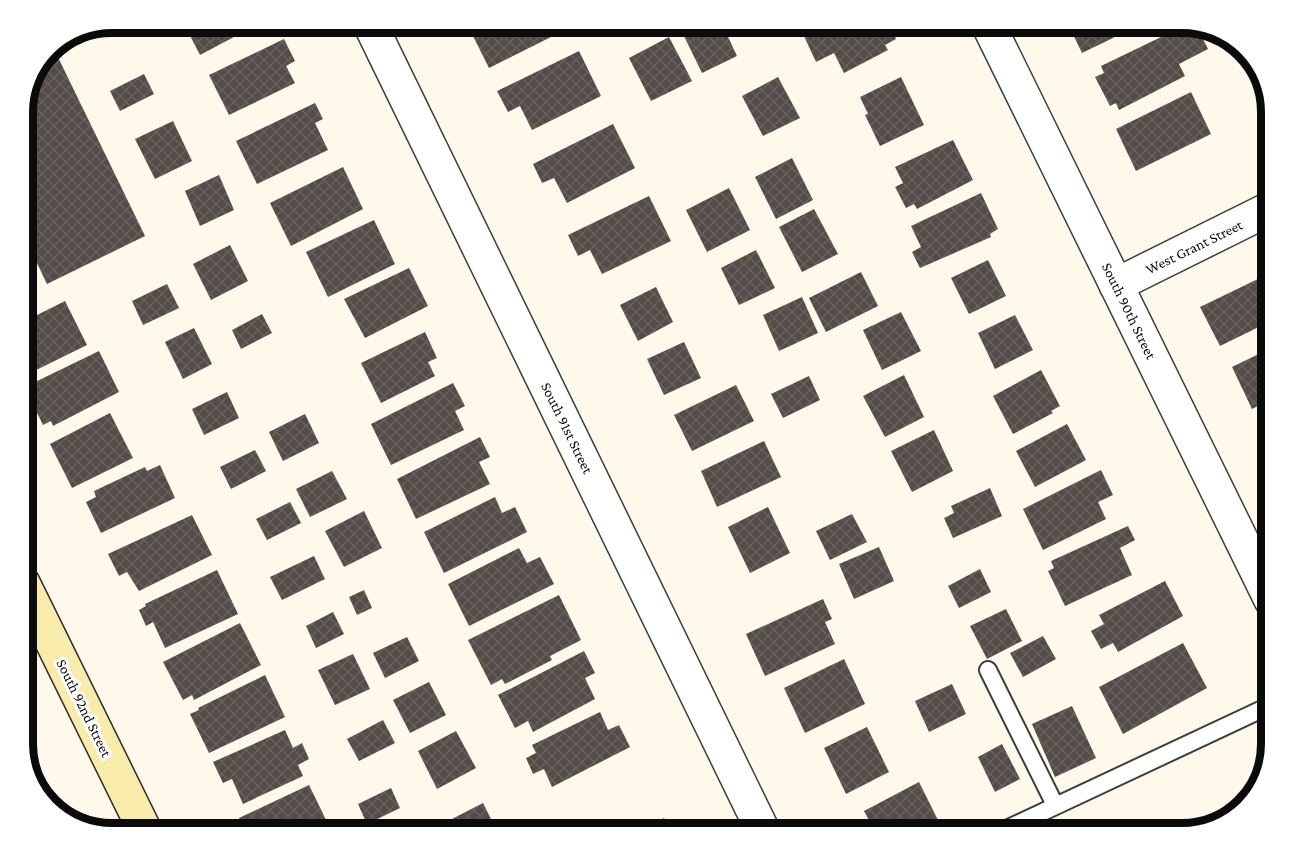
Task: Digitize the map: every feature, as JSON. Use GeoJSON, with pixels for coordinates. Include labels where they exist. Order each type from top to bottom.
{"type":"FeatureCollection","features":[{"type":"Feature","properties":{"kind":"street","name":"South 91st Street"},"geometry":{"type":"LineString","coordinates":[[374,33],[759,823]]}},
{"type":"Feature","properties":{"kind":"street","name":"South 90th Street"},"geometry":{"type":"LineString","coordinates":[[992,33],[1261,578]]}},
{"type":"Feature","properties":{"kind":"street","name":"West Grant Street"},"geometry":{"type":"LineString","coordinates":[[1116,285],[1261,213]]}},
{"type":"Feature","properties":{"kind":"street","name":"South 92nd Street"},"geometry":{"type":"LineString","coordinates":[[33,603],[141,823]]}},
{"type":"Feature","properties":{"kind":"lane"},"geometry":{"type":"LineString","coordinates":[[988,670],[1055,805]]}},
{"type":"Feature","properties":{"kind":"lane"},"geometry":{"type":"LineString","coordinates":[[1020,823],[1261,710]]}},
{"type":"Feature","properties":{"kind":"building"},"geometry":{"type":"Polygon","coordinates":[[[189,33],[241,33],[200,55],[189,33]]]}},
{"type":"Feature","properties":{"kind":"building"},"geometry":{"type":"Polygon","coordinates":[[[472,33],[559,33],[489,68],[472,33]]]}},
{"type":"Feature","properties":{"kind":"building"},"geometry":{"type":"Polygon","coordinates":[[[726,33],[737,56],[702,73],[683,34],[726,33]]]}},
{"type":"Feature","properties":{"kind":"building"},"geometry":{"type":"Polygon","coordinates":[[[810,33],[893,33],[896,39],[885,45],[888,50],[844,73],[834,53],[816,62],[804,36],[810,33]]]}},
{"type":"Feature","properties":{"kind":"building"},"geometry":{"type":"Polygon","coordinates":[[[1072,33],[1123,33],[1082,53],[1072,33]]]}},
{"type":"Feature","properties":{"kind":"building"},"geometry":{"type":"Polygon","coordinates":[[[1169,33],[1201,36],[1208,49],[1179,64],[1185,76],[1119,110],[1116,103],[1110,106],[1095,77],[1104,73],[1101,66],[1169,33]]]}},
{"type":"Feature","properties":{"kind":"building"},"geometry":{"type":"Polygon","coordinates":[[[669,37],[692,81],[651,101],[629,58],[669,37]]]}},
{"type":"Feature","properties":{"kind":"building"},"geometry":{"type":"Polygon","coordinates":[[[284,39],[295,61],[286,66],[295,83],[229,115],[209,75],[284,39]]]}},
{"type":"Feature","properties":{"kind":"building"},"geometry":{"type":"Polygon","coordinates":[[[579,51],[601,96],[532,130],[520,106],[508,112],[497,91],[579,51]]]}},
{"type":"Feature","properties":{"kind":"building"},"geometry":{"type":"Polygon","coordinates":[[[57,56],[145,236],[47,284],[33,255],[33,107],[41,77],[57,56]]]}},
{"type":"Feature","properties":{"kind":"building"},"geometry":{"type":"Polygon","coordinates":[[[144,74],[154,94],[120,111],[110,91],[144,74]]]}},
{"type":"Feature","properties":{"kind":"building"},"geometry":{"type":"Polygon","coordinates":[[[778,77],[800,118],[763,136],[742,96],[778,77]]]}},
{"type":"Feature","properties":{"kind":"building"},"geometry":{"type":"Polygon","coordinates":[[[901,77],[924,125],[880,146],[865,115],[868,114],[860,97],[901,77]]]}},
{"type":"Feature","properties":{"kind":"building"},"geometry":{"type":"Polygon","coordinates":[[[1191,92],[1211,134],[1136,171],[1116,129],[1191,92]]]}},
{"type":"Feature","properties":{"kind":"building"},"geometry":{"type":"Polygon","coordinates":[[[315,103],[323,119],[315,123],[328,150],[257,184],[236,141],[315,103]]]}},
{"type":"Feature","properties":{"kind":"building"},"geometry":{"type":"Polygon","coordinates":[[[173,121],[192,161],[155,179],[135,139],[173,121]]]}},
{"type":"Feature","properties":{"kind":"building"},"geometry":{"type":"Polygon","coordinates":[[[613,124],[635,168],[567,203],[554,178],[542,183],[533,164],[613,124]]]}},
{"type":"Feature","properties":{"kind":"building"},"geometry":{"type":"Polygon","coordinates":[[[953,140],[973,180],[917,209],[914,204],[906,208],[895,187],[903,183],[895,167],[953,140]]]}},
{"type":"Feature","properties":{"kind":"building"},"geometry":{"type":"Polygon","coordinates":[[[792,158],[813,200],[776,219],[755,177],[792,158]]]}},
{"type":"Feature","properties":{"kind":"building"},"geometry":{"type":"Polygon","coordinates":[[[343,167],[363,209],[291,246],[270,203],[343,167]]]}},
{"type":"Feature","properties":{"kind":"building"},"geometry":{"type":"Polygon","coordinates":[[[219,175],[234,210],[200,226],[185,191],[219,175]]]}},
{"type":"Feature","properties":{"kind":"building"},"geometry":{"type":"Polygon","coordinates":[[[729,188],[750,230],[707,252],[686,210],[729,188]]]}},
{"type":"Feature","properties":{"kind":"building"},"geometry":{"type":"Polygon","coordinates":[[[981,193],[998,229],[990,234],[991,237],[920,268],[912,252],[921,247],[911,226],[981,193]]]}},
{"type":"Feature","properties":{"kind":"building"},"geometry":{"type":"Polygon","coordinates":[[[649,196],[671,241],[602,274],[590,250],[578,256],[568,235],[649,196]]]}},
{"type":"Feature","properties":{"kind":"building"},"geometry":{"type":"Polygon","coordinates":[[[814,209],[838,254],[802,272],[779,227],[814,209]]]}},
{"type":"Feature","properties":{"kind":"building"},"geometry":{"type":"Polygon","coordinates":[[[374,220],[395,264],[328,297],[306,252],[374,220]]]}},
{"type":"Feature","properties":{"kind":"building"},"geometry":{"type":"Polygon","coordinates":[[[230,245],[248,281],[211,300],[193,264],[230,245]]]}},
{"type":"Feature","properties":{"kind":"building"},"geometry":{"type":"Polygon","coordinates":[[[756,250],[775,288],[739,305],[721,268],[756,250]]]}},
{"type":"Feature","properties":{"kind":"building"},"geometry":{"type":"Polygon","coordinates":[[[988,260],[1006,296],[969,314],[951,278],[988,260]]]}},
{"type":"Feature","properties":{"kind":"building"},"geometry":{"type":"Polygon","coordinates":[[[409,268],[428,306],[365,338],[344,299],[409,268]]]}},
{"type":"Feature","properties":{"kind":"building"},"geometry":{"type":"Polygon","coordinates":[[[861,272],[878,306],[826,332],[809,298],[861,272]]]}},
{"type":"Feature","properties":{"kind":"building"},"geometry":{"type":"Polygon","coordinates":[[[1261,277],[1261,326],[1220,346],[1200,307],[1261,277]]]}},
{"type":"Feature","properties":{"kind":"building"},"geometry":{"type":"Polygon","coordinates":[[[167,284],[179,308],[143,325],[132,301],[167,284]]]}},
{"type":"Feature","properties":{"kind":"building"},"geometry":{"type":"Polygon","coordinates":[[[656,287],[673,322],[638,341],[620,305],[656,287]]]}},
{"type":"Feature","properties":{"kind":"building"},"geometry":{"type":"Polygon","coordinates":[[[802,297],[818,333],[779,351],[763,315],[802,297]]]}},
{"type":"Feature","properties":{"kind":"building"},"geometry":{"type":"Polygon","coordinates":[[[65,301],[87,345],[33,372],[33,317],[65,301]]]}},
{"type":"Feature","properties":{"kind":"building"},"geometry":{"type":"Polygon","coordinates":[[[901,312],[921,351],[882,370],[863,330],[901,312]]]}},
{"type":"Feature","properties":{"kind":"building"},"geometry":{"type":"Polygon","coordinates":[[[262,314],[272,333],[241,349],[232,330],[262,314]]]}},
{"type":"Feature","properties":{"kind":"building"},"geometry":{"type":"Polygon","coordinates":[[[1015,315],[1033,350],[995,369],[978,333],[1015,315]]]}},
{"type":"Feature","properties":{"kind":"building"},"geometry":{"type":"Polygon","coordinates":[[[194,328],[212,364],[183,379],[165,342],[194,328]]]}},
{"type":"Feature","properties":{"kind":"building"},"geometry":{"type":"Polygon","coordinates":[[[425,332],[437,358],[428,362],[435,376],[381,403],[361,363],[425,332]]]}},
{"type":"Feature","properties":{"kind":"building"},"geometry":{"type":"Polygon","coordinates":[[[684,342],[701,378],[664,395],[647,359],[684,342]]]}},
{"type":"Feature","properties":{"kind":"building"},"geometry":{"type":"Polygon","coordinates":[[[99,351],[119,392],[53,426],[51,421],[43,425],[33,404],[33,389],[36,388],[33,383],[99,351]]]}},
{"type":"Feature","properties":{"kind":"building"},"geometry":{"type":"Polygon","coordinates":[[[1261,353],[1261,404],[1252,409],[1232,367],[1261,353]]]}},
{"type":"Feature","properties":{"kind":"building"},"geometry":{"type":"Polygon","coordinates":[[[1041,370],[1060,406],[1051,411],[1053,413],[1013,434],[993,396],[1041,370]]]}},
{"type":"Feature","properties":{"kind":"building"},"geometry":{"type":"Polygon","coordinates":[[[904,375],[924,417],[885,437],[863,396],[904,375]]]}},
{"type":"Feature","properties":{"kind":"building"},"geometry":{"type":"Polygon","coordinates":[[[809,376],[820,400],[783,418],[771,394],[809,376]]]}},
{"type":"Feature","properties":{"kind":"building"},"geometry":{"type":"Polygon","coordinates":[[[453,383],[465,406],[455,411],[464,430],[391,465],[371,424],[453,383]]]}},
{"type":"Feature","properties":{"kind":"building"},"geometry":{"type":"Polygon","coordinates":[[[736,385],[754,421],[692,451],[674,415],[736,385]]]}},
{"type":"Feature","properties":{"kind":"building"},"geometry":{"type":"Polygon","coordinates":[[[227,392],[239,418],[204,435],[192,409],[227,392]]]}},
{"type":"Feature","properties":{"kind":"building"},"geometry":{"type":"Polygon","coordinates":[[[110,413],[133,458],[72,488],[50,444],[110,413]]]}},
{"type":"Feature","properties":{"kind":"building"},"geometry":{"type":"Polygon","coordinates":[[[305,414],[319,443],[283,461],[269,432],[305,414]]]}},
{"type":"Feature","properties":{"kind":"building"},"geometry":{"type":"Polygon","coordinates":[[[1067,424],[1086,460],[1035,487],[1016,451],[1067,424]]]}},
{"type":"Feature","properties":{"kind":"building"},"geometry":{"type":"Polygon","coordinates":[[[934,430],[953,471],[912,492],[891,451],[934,430]]]}},
{"type":"Feature","properties":{"kind":"building"},"geometry":{"type":"Polygon","coordinates":[[[480,437],[490,457],[479,462],[490,484],[416,519],[397,479],[480,437]]]}},
{"type":"Feature","properties":{"kind":"building"},"geometry":{"type":"Polygon","coordinates":[[[764,441],[781,477],[717,507],[701,471],[764,441]]]}},
{"type":"Feature","properties":{"kind":"building"},"geometry":{"type":"Polygon","coordinates":[[[255,450],[266,471],[231,489],[220,467],[255,450]]]}},
{"type":"Feature","properties":{"kind":"building"},"geometry":{"type":"Polygon","coordinates":[[[160,465],[175,498],[101,533],[86,502],[96,497],[94,491],[145,467],[147,471],[160,465]]]}},
{"type":"Feature","properties":{"kind":"building"},"geometry":{"type":"Polygon","coordinates":[[[1101,470],[1113,495],[1098,502],[1106,519],[1043,550],[1023,509],[1101,470]]]}},
{"type":"Feature","properties":{"kind":"building"},"geometry":{"type":"Polygon","coordinates":[[[332,471],[347,499],[310,517],[296,489],[332,471]]]}},
{"type":"Feature","properties":{"kind":"building"},"geometry":{"type":"Polygon","coordinates":[[[990,488],[1002,516],[953,538],[944,518],[954,513],[951,506],[990,488]]]}},
{"type":"Feature","properties":{"kind":"building"},"geometry":{"type":"Polygon","coordinates":[[[495,497],[502,513],[515,507],[527,532],[444,573],[424,532],[495,497]]]}},
{"type":"Feature","properties":{"kind":"building"},"geometry":{"type":"Polygon","coordinates":[[[290,502],[301,523],[267,540],[256,519],[290,502]]]}},
{"type":"Feature","properties":{"kind":"building"},"geometry":{"type":"Polygon","coordinates":[[[768,507],[790,553],[750,573],[728,527],[768,507]]]}},
{"type":"Feature","properties":{"kind":"building"},"geometry":{"type":"Polygon","coordinates":[[[364,511],[382,548],[344,567],[325,531],[364,511]]]}},
{"type":"Feature","properties":{"kind":"building"},"geometry":{"type":"Polygon","coordinates":[[[852,514],[867,542],[830,560],[816,531],[852,514]]]}},
{"type":"Feature","properties":{"kind":"building"},"geometry":{"type":"Polygon","coordinates":[[[192,515],[212,555],[139,591],[127,572],[119,576],[108,554],[192,515]]]}},
{"type":"Feature","properties":{"kind":"building"},"geometry":{"type":"Polygon","coordinates":[[[1128,526],[1135,540],[1120,548],[1132,575],[1065,606],[1048,571],[1054,568],[1051,561],[1128,526]]]}},
{"type":"Feature","properties":{"kind":"building"},"geometry":{"type":"Polygon","coordinates":[[[879,547],[894,581],[854,599],[839,564],[879,547]]]}},
{"type":"Feature","properties":{"kind":"building"},"geometry":{"type":"Polygon","coordinates":[[[519,548],[527,563],[540,557],[554,584],[469,626],[448,584],[519,548]]]}},
{"type":"Feature","properties":{"kind":"building"},"geometry":{"type":"Polygon","coordinates":[[[314,556],[325,579],[282,600],[270,577],[314,556]]]}},
{"type":"Feature","properties":{"kind":"building"},"geometry":{"type":"Polygon","coordinates":[[[980,569],[991,592],[959,608],[948,586],[980,569]]]}},
{"type":"Feature","properties":{"kind":"building"},"geometry":{"type":"Polygon","coordinates":[[[217,570],[238,614],[165,648],[153,622],[146,626],[139,610],[146,606],[145,604],[217,570]]]}},
{"type":"Feature","properties":{"kind":"building"},"geometry":{"type":"Polygon","coordinates":[[[1165,581],[1183,616],[1118,652],[1113,643],[1101,649],[1091,631],[1104,624],[1099,615],[1165,581]]]}},
{"type":"Feature","properties":{"kind":"building"},"geometry":{"type":"Polygon","coordinates":[[[364,590],[372,608],[357,615],[349,597],[364,590]]]}},
{"type":"Feature","properties":{"kind":"building"},"geometry":{"type":"Polygon","coordinates":[[[559,595],[581,640],[550,656],[552,660],[505,684],[502,679],[491,685],[468,640],[559,595]]]}},
{"type":"Feature","properties":{"kind":"building"},"geometry":{"type":"Polygon","coordinates":[[[823,599],[832,619],[825,622],[835,644],[765,676],[746,634],[823,599]]]}},
{"type":"Feature","properties":{"kind":"building"},"geometry":{"type":"Polygon","coordinates":[[[1006,609],[1022,641],[987,659],[970,626],[1006,609]]]}},
{"type":"Feature","properties":{"kind":"building"},"geometry":{"type":"Polygon","coordinates":[[[333,612],[344,634],[316,648],[306,626],[333,612]]]}},
{"type":"Feature","properties":{"kind":"building"},"geometry":{"type":"Polygon","coordinates":[[[240,623],[261,665],[194,700],[192,695],[183,700],[163,662],[240,623]]]}},
{"type":"Feature","properties":{"kind":"building"},"geometry":{"type":"Polygon","coordinates":[[[1043,636],[1056,659],[1023,677],[1010,653],[1043,636]]]}},
{"type":"Feature","properties":{"kind":"building"},"geometry":{"type":"Polygon","coordinates":[[[407,637],[419,661],[385,678],[373,653],[407,637]]]}},
{"type":"Feature","properties":{"kind":"building"},"geometry":{"type":"Polygon","coordinates":[[[1183,643],[1207,688],[1123,734],[1099,687],[1183,643]]]}},
{"type":"Feature","properties":{"kind":"building"},"geometry":{"type":"Polygon","coordinates":[[[584,651],[595,673],[585,678],[595,699],[533,732],[528,721],[515,728],[498,695],[584,651]]]}},
{"type":"Feature","properties":{"kind":"building"},"geometry":{"type":"Polygon","coordinates":[[[353,654],[370,689],[335,705],[318,670],[353,654]]]}},
{"type":"Feature","properties":{"kind":"building"},"geometry":{"type":"Polygon","coordinates":[[[844,659],[865,704],[805,733],[784,688],[844,659]]]}},
{"type":"Feature","properties":{"kind":"building"},"geometry":{"type":"Polygon","coordinates":[[[265,675],[285,717],[209,753],[190,714],[265,675]]]}},
{"type":"Feature","properties":{"kind":"building"},"geometry":{"type":"Polygon","coordinates":[[[429,682],[446,715],[410,733],[393,700],[429,682]]]}},
{"type":"Feature","properties":{"kind":"building"},"geometry":{"type":"Polygon","coordinates":[[[952,684],[966,714],[929,732],[915,701],[952,684]]]}},
{"type":"Feature","properties":{"kind":"building"},"geometry":{"type":"Polygon","coordinates":[[[1072,706],[1096,758],[1055,777],[1032,724],[1072,706]]]}},
{"type":"Feature","properties":{"kind":"building"},"geometry":{"type":"Polygon","coordinates":[[[600,712],[608,730],[619,725],[630,747],[552,787],[544,769],[533,774],[526,758],[536,753],[532,745],[600,712]]]}},
{"type":"Feature","properties":{"kind":"building"},"geometry":{"type":"Polygon","coordinates":[[[383,720],[395,743],[359,761],[347,739],[383,720]]]}},
{"type":"Feature","properties":{"kind":"building"},"geometry":{"type":"Polygon","coordinates":[[[867,727],[889,772],[846,794],[824,748],[867,727]]]}},
{"type":"Feature","properties":{"kind":"building"},"geometry":{"type":"Polygon","coordinates":[[[285,730],[293,748],[302,743],[309,759],[298,765],[303,776],[243,804],[232,779],[223,783],[213,762],[285,730]]]}},
{"type":"Feature","properties":{"kind":"building"},"geometry":{"type":"Polygon","coordinates":[[[456,731],[476,768],[437,789],[418,751],[456,731]]]}},
{"type":"Feature","properties":{"kind":"building"},"geometry":{"type":"Polygon","coordinates":[[[1002,744],[1020,779],[995,792],[978,757],[1002,744]]]}},
{"type":"Feature","properties":{"kind":"building"},"geometry":{"type":"Polygon","coordinates":[[[919,782],[940,823],[871,823],[864,811],[919,782]]]}},
{"type":"Feature","properties":{"kind":"building"},"geometry":{"type":"Polygon","coordinates":[[[309,785],[328,823],[241,823],[239,818],[309,785]]]}},
{"type":"Feature","properties":{"kind":"building"},"geometry":{"type":"Polygon","coordinates":[[[391,788],[400,808],[367,823],[358,804],[391,788]]]}},
{"type":"Feature","properties":{"kind":"building"},"geometry":{"type":"Polygon","coordinates":[[[483,803],[493,823],[451,823],[450,820],[483,803]]]}},
{"type":"Feature","properties":{"kind":"building"},"geometry":{"type":"Polygon","coordinates":[[[664,818],[667,823],[654,823],[664,818]]]}}]}
